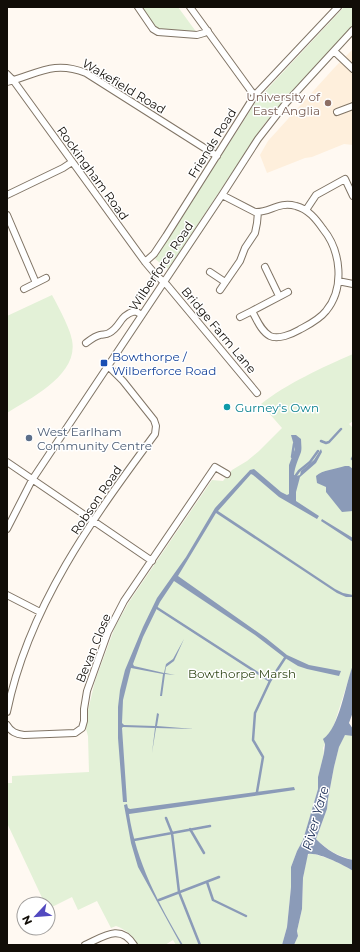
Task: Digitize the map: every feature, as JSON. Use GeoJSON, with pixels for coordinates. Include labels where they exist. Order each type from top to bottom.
{"type":"FeatureCollection","features":[{"type":"Feature","properties":{"kind":"street"},"geometry":{"type":"LineString","coordinates":[[138,7],[153,29],[158,32],[197,35],[208,31]]}},
{"type":"Feature","properties":{"kind":"street","name":"Friends Road"},"geometry":{"type":"LineString","coordinates":[[145,262],[154,254],[166,236],[255,95],[338,7]]}},
{"type":"Feature","properties":{"kind":"street"},"geometry":{"type":"LineString","coordinates":[[193,8],[255,95]]}},
{"type":"Feature","properties":{"kind":"street","name":"Wilberforce Road"},"geometry":{"type":"LineString","coordinates":[[7,529],[32,480],[258,139],[271,121],[353,30]]}},
{"type":"Feature","properties":{"kind":"street"},"geometry":{"type":"LineString","coordinates":[[334,52],[353,69]]}},
{"type":"Feature","properties":{"kind":"street","name":"Wakefield Road"},"geometry":{"type":"LineString","coordinates":[[10,81],[54,67],[74,68],[86,73],[217,156]]}},
{"type":"Feature","properties":{"kind":"street","name":"Rockingham Road"},"geometry":{"type":"LineString","coordinates":[[7,74],[10,81],[72,162],[145,262],[164,282]]}},
{"type":"Feature","properties":{"kind":"street"},"geometry":{"type":"LineString","coordinates":[[337,112],[353,106]]}},
{"type":"Feature","properties":{"kind":"street"},"geometry":{"type":"LineString","coordinates":[[7,195],[63,168],[72,162]]}},
{"type":"Feature","properties":{"kind":"street"},"geometry":{"type":"LineString","coordinates":[[306,210],[316,195],[345,179],[353,196]]}},
{"type":"Feature","properties":{"kind":"street"},"geometry":{"type":"LineString","coordinates":[[222,195],[244,208],[258,212],[286,204],[306,210],[316,219],[327,234],[337,259],[338,281],[336,291],[326,311],[316,321],[283,337],[270,336],[260,327],[252,311]]}},
{"type":"Feature","properties":{"kind":"street"},"geometry":{"type":"LineString","coordinates":[[220,290],[240,261],[245,248],[255,233],[258,223],[258,212]]}},
{"type":"Feature","properties":{"kind":"street"},"geometry":{"type":"LineString","coordinates":[[7,215],[36,283]]}},
{"type":"Feature","properties":{"kind":"street"},"geometry":{"type":"LineString","coordinates":[[265,267],[279,296]]}},
{"type":"Feature","properties":{"kind":"street"},"geometry":{"type":"LineString","coordinates":[[210,272],[226,282]]}},
{"type":"Feature","properties":{"kind":"street"},"geometry":{"type":"LineString","coordinates":[[24,289],[46,278]]}},
{"type":"Feature","properties":{"kind":"street"},"geometry":{"type":"LineString","coordinates":[[338,281],[353,284]]}},
{"type":"Feature","properties":{"kind":"street","name":"Bridge Farm Lane"},"geometry":{"type":"LineString","coordinates":[[164,282],[257,393]]}},
{"type":"Feature","properties":{"kind":"street"},"geometry":{"type":"LineString","coordinates":[[240,317],[288,292]]}},
{"type":"Feature","properties":{"kind":"street"},"geometry":{"type":"LineString","coordinates":[[124,307],[128,313]]}},
{"type":"Feature","properties":{"kind":"street"},"geometry":{"type":"LineString","coordinates":[[86,342],[99,335],[110,333],[128,313],[135,311],[142,315]]}},
{"type":"Feature","properties":{"kind":"street","name":"Robson Road"},"geometry":{"type":"LineString","coordinates":[[7,712],[17,671],[40,612],[66,565],[94,521],[155,434],[156,426],[154,420],[123,381],[108,366]]}},
{"type":"Feature","properties":{"kind":"street"},"geometry":{"type":"LineString","coordinates":[[7,462],[152,561]]}},
{"type":"Feature","properties":{"kind":"street","name":"Bevan Close"},"geometry":{"type":"LineString","coordinates":[[7,725],[10,730],[17,734],[24,735],[75,733],[82,728],[87,691],[108,632],[124,601],[215,467],[227,474]]}},
{"type":"Feature","properties":{"kind":"street"},"geometry":{"type":"LineString","coordinates":[[7,595],[40,612]]}},
{"type":"Feature","properties":{"kind":"street"},"geometry":{"type":"LineString","coordinates":[[85,945],[110,933],[121,933],[130,939],[134,945]]}},
{"type":"Feature","properties":{"kind":"shaded area","name":"University of East Anglia"},"geometry":{"type":"Polygon","coordinates":[[[353,49],[353,145],[344,144],[267,173],[260,155],[268,141],[353,49]]]}},
{"type":"Feature","properties":{"kind":"green space"},"geometry":{"type":"Polygon","coordinates":[[[141,7],[178,7],[197,33],[161,30],[155,28],[141,7]]]}},
{"type":"Feature","properties":{"kind":"green space"},"geometry":{"type":"Polygon","coordinates":[[[344,7],[353,7],[353,25],[265,123],[168,269],[155,259],[257,100],[344,7]]]}},
{"type":"Feature","properties":{"kind":"green space"},"geometry":{"type":"Polygon","coordinates":[[[52,295],[71,335],[72,353],[68,364],[61,375],[40,393],[7,413],[7,316],[52,295]]]}},
{"type":"Feature","properties":{"kind":"green space","name":"Bowthorpe Marsh"},"geometry":{"type":"Polygon","coordinates":[[[353,354],[353,421],[349,424],[352,427],[353,426],[353,665],[334,725],[323,748],[324,753],[318,777],[318,789],[303,841],[297,851],[291,867],[291,887],[287,927],[282,945],[176,945],[173,940],[165,945],[138,945],[132,936],[123,929],[116,926],[111,928],[97,901],[78,910],[72,897],[56,905],[56,896],[41,896],[7,823],[7,783],[12,783],[12,776],[89,772],[86,719],[95,681],[115,627],[129,602],[212,480],[223,481],[232,470],[247,461],[259,451],[282,428],[261,404],[293,383],[317,370],[353,354]]]}},
{"type":"Feature","properties":{"kind":"green space"},"geometry":{"type":"Polygon","coordinates":[[[345,734],[353,736],[353,860],[342,857],[333,852],[316,839],[327,809],[334,767],[339,747],[345,734]]]}},
{"type":"Feature","properties":{"kind":"green space"},"geometry":{"type":"Polygon","coordinates":[[[310,853],[338,862],[353,871],[353,945],[294,945],[298,936],[297,931],[302,909],[303,878],[307,856],[310,853]]]}},
{"type":"Feature","properties":{"kind":"water"},"geometry":{"type":"Polygon","coordinates":[[[291,435],[296,435],[301,439],[301,452],[294,475],[300,475],[301,471],[314,460],[321,449],[322,452],[316,463],[300,477],[296,492],[296,501],[319,516],[317,519],[279,497],[251,474],[218,511],[335,589],[343,593],[353,595],[353,597],[346,597],[337,593],[216,513],[178,576],[266,638],[287,655],[309,665],[341,671],[339,676],[298,666],[255,635],[174,581],[160,602],[143,637],[133,664],[134,666],[164,673],[166,664],[173,659],[184,639],[174,661],[166,667],[165,673],[175,675],[165,674],[162,696],[160,696],[163,674],[131,668],[123,700],[122,723],[124,725],[155,726],[157,713],[159,714],[157,726],[194,729],[156,728],[152,753],[155,728],[122,728],[127,802],[123,802],[118,738],[118,707],[125,670],[143,627],[157,598],[186,557],[215,508],[250,470],[254,469],[281,492],[287,495],[289,494],[289,465],[295,449],[291,435]]]}},
{"type":"Feature","properties":{"kind":"water"},"geometry":{"type":"Polygon","coordinates":[[[349,466],[353,469],[353,511],[342,512],[326,492],[326,487],[317,483],[316,476],[325,471],[349,466]]]}},
{"type":"Feature","properties":{"kind":"water"},"geometry":{"type":"Polygon","coordinates":[[[322,519],[353,538],[353,542],[321,521],[322,519]]]}},
{"type":"Feature","properties":{"kind":"water","name":"River Yare"},"geometry":{"type":"Polygon","coordinates":[[[353,665],[353,712],[349,723],[353,729],[353,736],[345,735],[339,747],[327,809],[316,839],[333,852],[342,857],[353,860],[353,871],[324,857],[308,854],[303,878],[302,909],[297,931],[298,936],[294,945],[282,945],[287,927],[291,887],[291,867],[303,840],[318,789],[318,777],[325,744],[323,739],[329,733],[338,716],[353,665]]]}},
{"type":"Feature","properties":{"kind":"water"},"geometry":{"type":"Polygon","coordinates":[[[294,787],[295,790],[129,814],[132,831],[143,866],[165,914],[183,945],[181,945],[138,867],[131,843],[124,805],[127,804],[128,808],[130,809],[294,787]]]}},
{"type":"Feature","properties":{"kind":"waterway"},"geometry":{"type":"LineString","coordinates":[[321,441],[326,443],[329,442],[341,429]]}},
{"type":"Feature","properties":{"kind":"waterway"},"geometry":{"type":"LineString","coordinates":[[292,457],[294,444]]}},
{"type":"Feature","properties":{"kind":"waterway"},"geometry":{"type":"LineString","coordinates":[[294,478],[299,471],[310,462],[318,451]]}},
{"type":"Feature","properties":{"kind":"waterway"},"geometry":{"type":"LineString","coordinates":[[157,608],[270,681]]}},
{"type":"Feature","properties":{"kind":"waterway"},"geometry":{"type":"LineString","coordinates":[[257,792],[263,757],[253,740],[255,713],[270,681],[285,658]]}},
{"type":"Feature","properties":{"kind":"waterway"},"geometry":{"type":"LineString","coordinates":[[166,818],[172,833],[179,892],[200,945]]}},
{"type":"Feature","properties":{"kind":"waterway"},"geometry":{"type":"LineString","coordinates":[[134,840],[210,826]]}},
{"type":"Feature","properties":{"kind":"waterway"},"geometry":{"type":"LineString","coordinates":[[190,829],[204,853]]}},
{"type":"Feature","properties":{"kind":"waterway"},"geometry":{"type":"LineString","coordinates":[[159,900],[219,877]]}},
{"type":"Feature","properties":{"kind":"waterway"},"geometry":{"type":"LineString","coordinates":[[207,882],[213,900],[246,916]]}},
{"type":"Feature","properties":{"kind":"place","name":"University of East Anglia"},"geometry":{"type":"Point","coordinates":[328,103]}},
{"type":"Feature","properties":{"kind":"place","name":"Bowthorpe / Wilberforce Road"},"geometry":{"type":"Point","coordinates":[104,363]}},
{"type":"Feature","properties":{"kind":"place","name":"Gurney's Own"},"geometry":{"type":"Point","coordinates":[227,407]}},
{"type":"Feature","properties":{"kind":"place","name":"West Earlham Community Centre"},"geometry":{"type":"Point","coordinates":[29,438]}}]}
